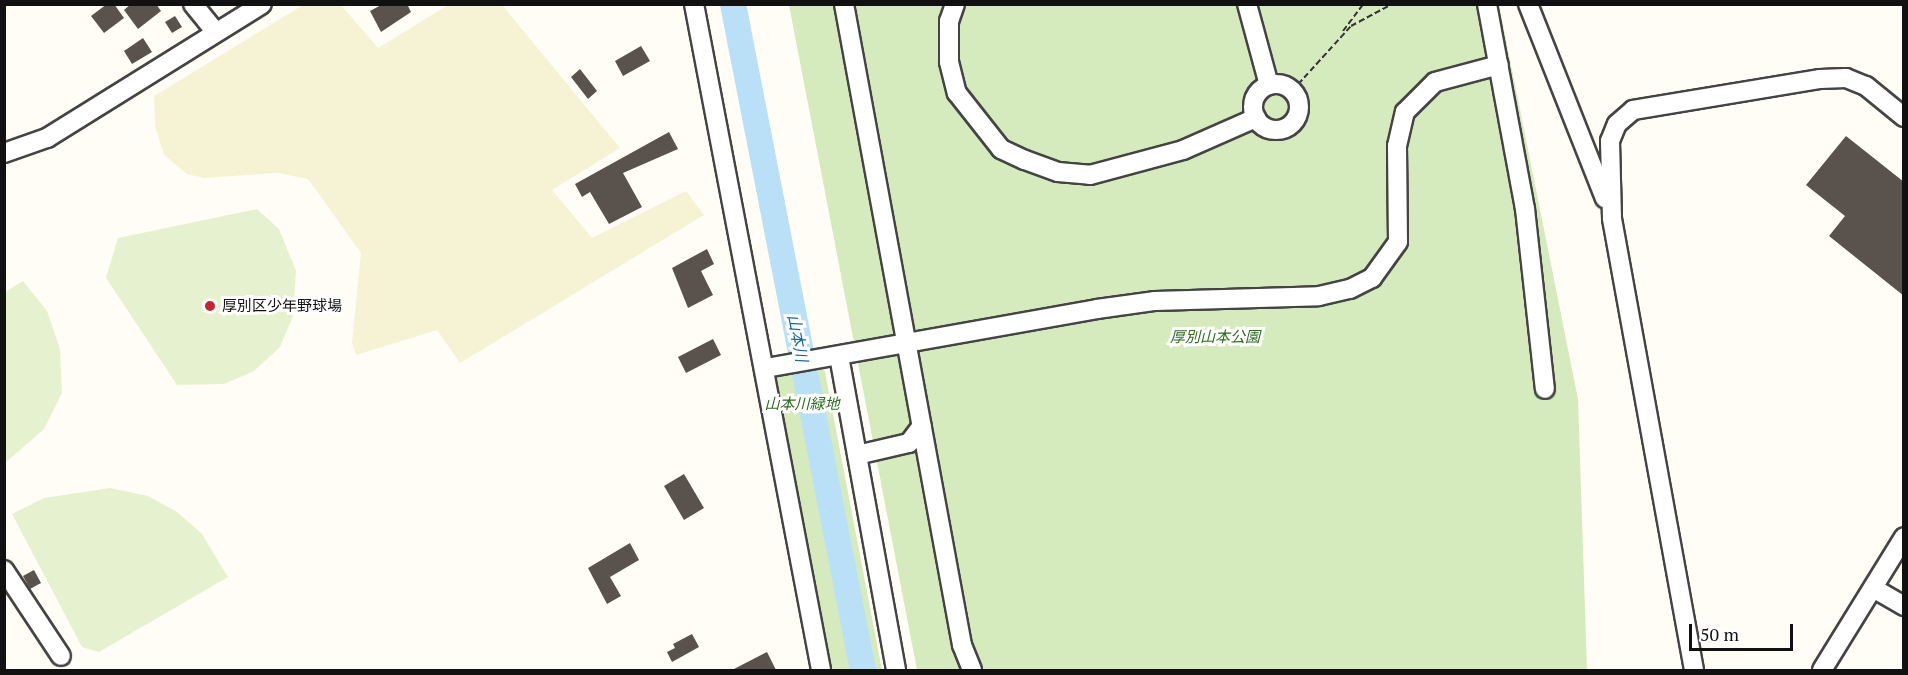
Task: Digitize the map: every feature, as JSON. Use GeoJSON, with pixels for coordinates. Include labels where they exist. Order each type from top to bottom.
{"type":"FeatureCollection","features":[{"type":"Feature","properties":{"kind":"street"},"geometry":{"type":"LineString","coordinates":[[193,4],[216,32]]}},
{"type":"Feature","properties":{"kind":"street"},"geometry":{"type":"LineString","coordinates":[[4,153],[47,138],[262,4]]}},
{"type":"Feature","properties":{"kind":"street"},"geometry":{"type":"LineString","coordinates":[[694,4],[766,368],[820,670]]}},
{"type":"Feature","properties":{"kind":"street"},"geometry":{"type":"LineString","coordinates":[[844,4],[962,645],[972,670]]}},
{"type":"Feature","properties":{"kind":"street"},"geometry":{"type":"LineString","coordinates":[[955,4],[949,21],[949,62],[957,93],[1001,149],[1025,160],[1058,172],[1090,175],[1183,150],[1256,118]]}},
{"type":"Feature","properties":{"kind":"street"},"geometry":{"type":"LineString","coordinates":[[1247,4],[1269,85]]}},
{"type":"Feature","properties":{"kind":"street"},"geometry":{"type":"LineString","coordinates":[[1487,4],[1525,209],[1545,389]]}},
{"type":"Feature","properties":{"kind":"street"},"geometry":{"type":"LineString","coordinates":[[1528,4],[1612,218]]}},
{"type":"Feature","properties":{"kind":"street"},"geometry":{"type":"LineString","coordinates":[[766,368],[1155,301],[1319,296],[1350,289],[1372,278],[1398,242],[1397,146],[1405,112],[1435,82],[1499,65]]}},
{"type":"Feature","properties":{"kind":"street"},"geometry":{"type":"LineString","coordinates":[[1694,670],[1612,218],[1610,141],[1617,124],[1632,110],[1846,78],[1866,86],[1904,117]]}},
{"type":"Feature","properties":{"kind":"street"},"geometry":{"type":"LineString","coordinates":[[1256,118],[1255,99],[1269,85]]}},
{"type":"Feature","properties":{"kind":"street"},"geometry":{"type":"LineString","coordinates":[[1256,118],[1271,129],[1289,125],[1299,108],[1292,91],[1269,85]]}},
{"type":"Feature","properties":{"kind":"street"},"geometry":{"type":"LineString","coordinates":[[833,356],[857,455],[896,670]]}},
{"type":"Feature","properties":{"kind":"street"},"geometry":{"type":"LineString","coordinates":[[857,455],[909,443],[922,426]]}},
{"type":"Feature","properties":{"kind":"street"},"geometry":{"type":"LineString","coordinates":[[1822,670],[1904,537]]}},
{"type":"Feature","properties":{"kind":"street"},"geometry":{"type":"LineString","coordinates":[[4,570],[61,656]]}},
{"type":"Feature","properties":{"kind":"street"},"geometry":{"type":"LineString","coordinates":[[1873,588],[1904,606]]}},
{"type":"Feature","properties":{"kind":"path"},"geometry":{"type":"LineString","coordinates":[[1292,91],[1363,4]]}},
{"type":"Feature","properties":{"kind":"path"},"geometry":{"type":"LineString","coordinates":[[1339,36],[1392,4]]}},
{"type":"Feature","properties":{"kind":"shaded area"},"geometry":{"type":"Polygon","coordinates":[[[303,5],[341,5],[378,48],[448,5],[502,5],[620,148],[552,190],[592,238],[686,191],[704,215],[460,363],[437,330],[356,355],[352,343],[361,253],[308,179],[278,173],[204,178],[187,174],[164,155],[155,126],[154,96],[303,5]]]}},
{"type":"Feature","properties":{"kind":"green space","name":"厚別山本公園"},"geometry":{"type":"Polygon","coordinates":[[[789,5],[1499,5],[1578,399],[1587,670],[917,670],[789,5]]]}},
{"type":"Feature","properties":{"kind":"green space","name":"厚別区少年野球場"},"geometry":{"type":"Polygon","coordinates":[[[257,209],[279,229],[296,271],[293,316],[280,347],[254,371],[224,384],[177,385],[106,278],[118,238],[257,209]]]}},
{"type":"Feature","properties":{"kind":"green space"},"geometry":{"type":"Polygon","coordinates":[[[23,281],[47,311],[60,349],[62,393],[44,429],[5,463],[5,292],[23,281]]]}},
{"type":"Feature","properties":{"kind":"green space","name":"山本川緑地"},"geometry":{"type":"Polygon","coordinates":[[[824,367],[882,670],[825,670],[767,377],[824,367]]]}},
{"type":"Feature","properties":{"kind":"green space"},"geometry":{"type":"Polygon","coordinates":[[[110,488],[148,496],[177,512],[202,534],[228,577],[99,652],[82,647],[12,514],[44,498],[110,488]]]}},
{"type":"Feature","properties":{"kind":"building"},"geometry":{"type":"Polygon","coordinates":[[[107,4],[114,4],[124,18],[104,33],[91,16],[107,4]]]}},
{"type":"Feature","properties":{"kind":"building"},"geometry":{"type":"Polygon","coordinates":[[[131,4],[156,4],[161,11],[138,29],[124,10],[131,4]]]}},
{"type":"Feature","properties":{"kind":"building"},"geometry":{"type":"Polygon","coordinates":[[[383,4],[407,4],[411,12],[381,32],[370,11],[383,4]]]}},
{"type":"Feature","properties":{"kind":"building"},"geometry":{"type":"Polygon","coordinates":[[[175,16],[182,27],[172,33],[165,22],[175,16]]]}},
{"type":"Feature","properties":{"kind":"building"},"geometry":{"type":"Polygon","coordinates":[[[143,38],[152,52],[132,64],[124,51],[143,38]]]}},
{"type":"Feature","properties":{"kind":"building"},"geometry":{"type":"Polygon","coordinates":[[[641,46],[650,61],[623,76],[615,61],[641,46]]]}},
{"type":"Feature","properties":{"kind":"building"},"geometry":{"type":"Polygon","coordinates":[[[580,69],[597,91],[588,99],[571,77],[580,69]]]}},
{"type":"Feature","properties":{"kind":"building"},"geometry":{"type":"Polygon","coordinates":[[[669,132],[678,149],[623,173],[642,207],[609,224],[590,192],[582,197],[575,184],[669,132]]]}},
{"type":"Feature","properties":{"kind":"building"},"geometry":{"type":"Polygon","coordinates":[[[1846,136],[1904,182],[1904,296],[1829,236],[1845,216],[1806,185],[1846,136]]]}},
{"type":"Feature","properties":{"kind":"building"},"geometry":{"type":"Polygon","coordinates":[[[707,249],[714,264],[701,271],[713,295],[688,308],[672,268],[707,249]]]}},
{"type":"Feature","properties":{"kind":"building"},"geometry":{"type":"Polygon","coordinates":[[[713,339],[721,355],[686,373],[678,357],[713,339]]]}},
{"type":"Feature","properties":{"kind":"building"},"geometry":{"type":"Polygon","coordinates":[[[684,474],[704,508],[684,520],[664,486],[684,474]]]}},
{"type":"Feature","properties":{"kind":"building"},"geometry":{"type":"Polygon","coordinates":[[[630,543],[639,560],[610,577],[621,596],[607,604],[588,568],[630,543]]]}},
{"type":"Feature","properties":{"kind":"building"},"geometry":{"type":"Polygon","coordinates":[[[34,570],[41,583],[30,589],[23,576],[34,570]]]}},
{"type":"Feature","properties":{"kind":"building"},"geometry":{"type":"Polygon","coordinates":[[[692,634],[699,647],[672,662],[667,652],[675,648],[673,644],[692,634]]]}},
{"type":"Feature","properties":{"kind":"building"},"geometry":{"type":"Polygon","coordinates":[[[767,652],[776,670],[732,670],[767,652]]]}},
{"type":"Feature","properties":{"kind":"waterway","name":"山本川"},"geometry":{"type":"LineString","coordinates":[[733,4],[863,670]]}},
{"type":"Feature","properties":{"kind":"place","name":"厚別区少年野球場"},"geometry":{"type":"Point","coordinates":[210,306]}}]}
